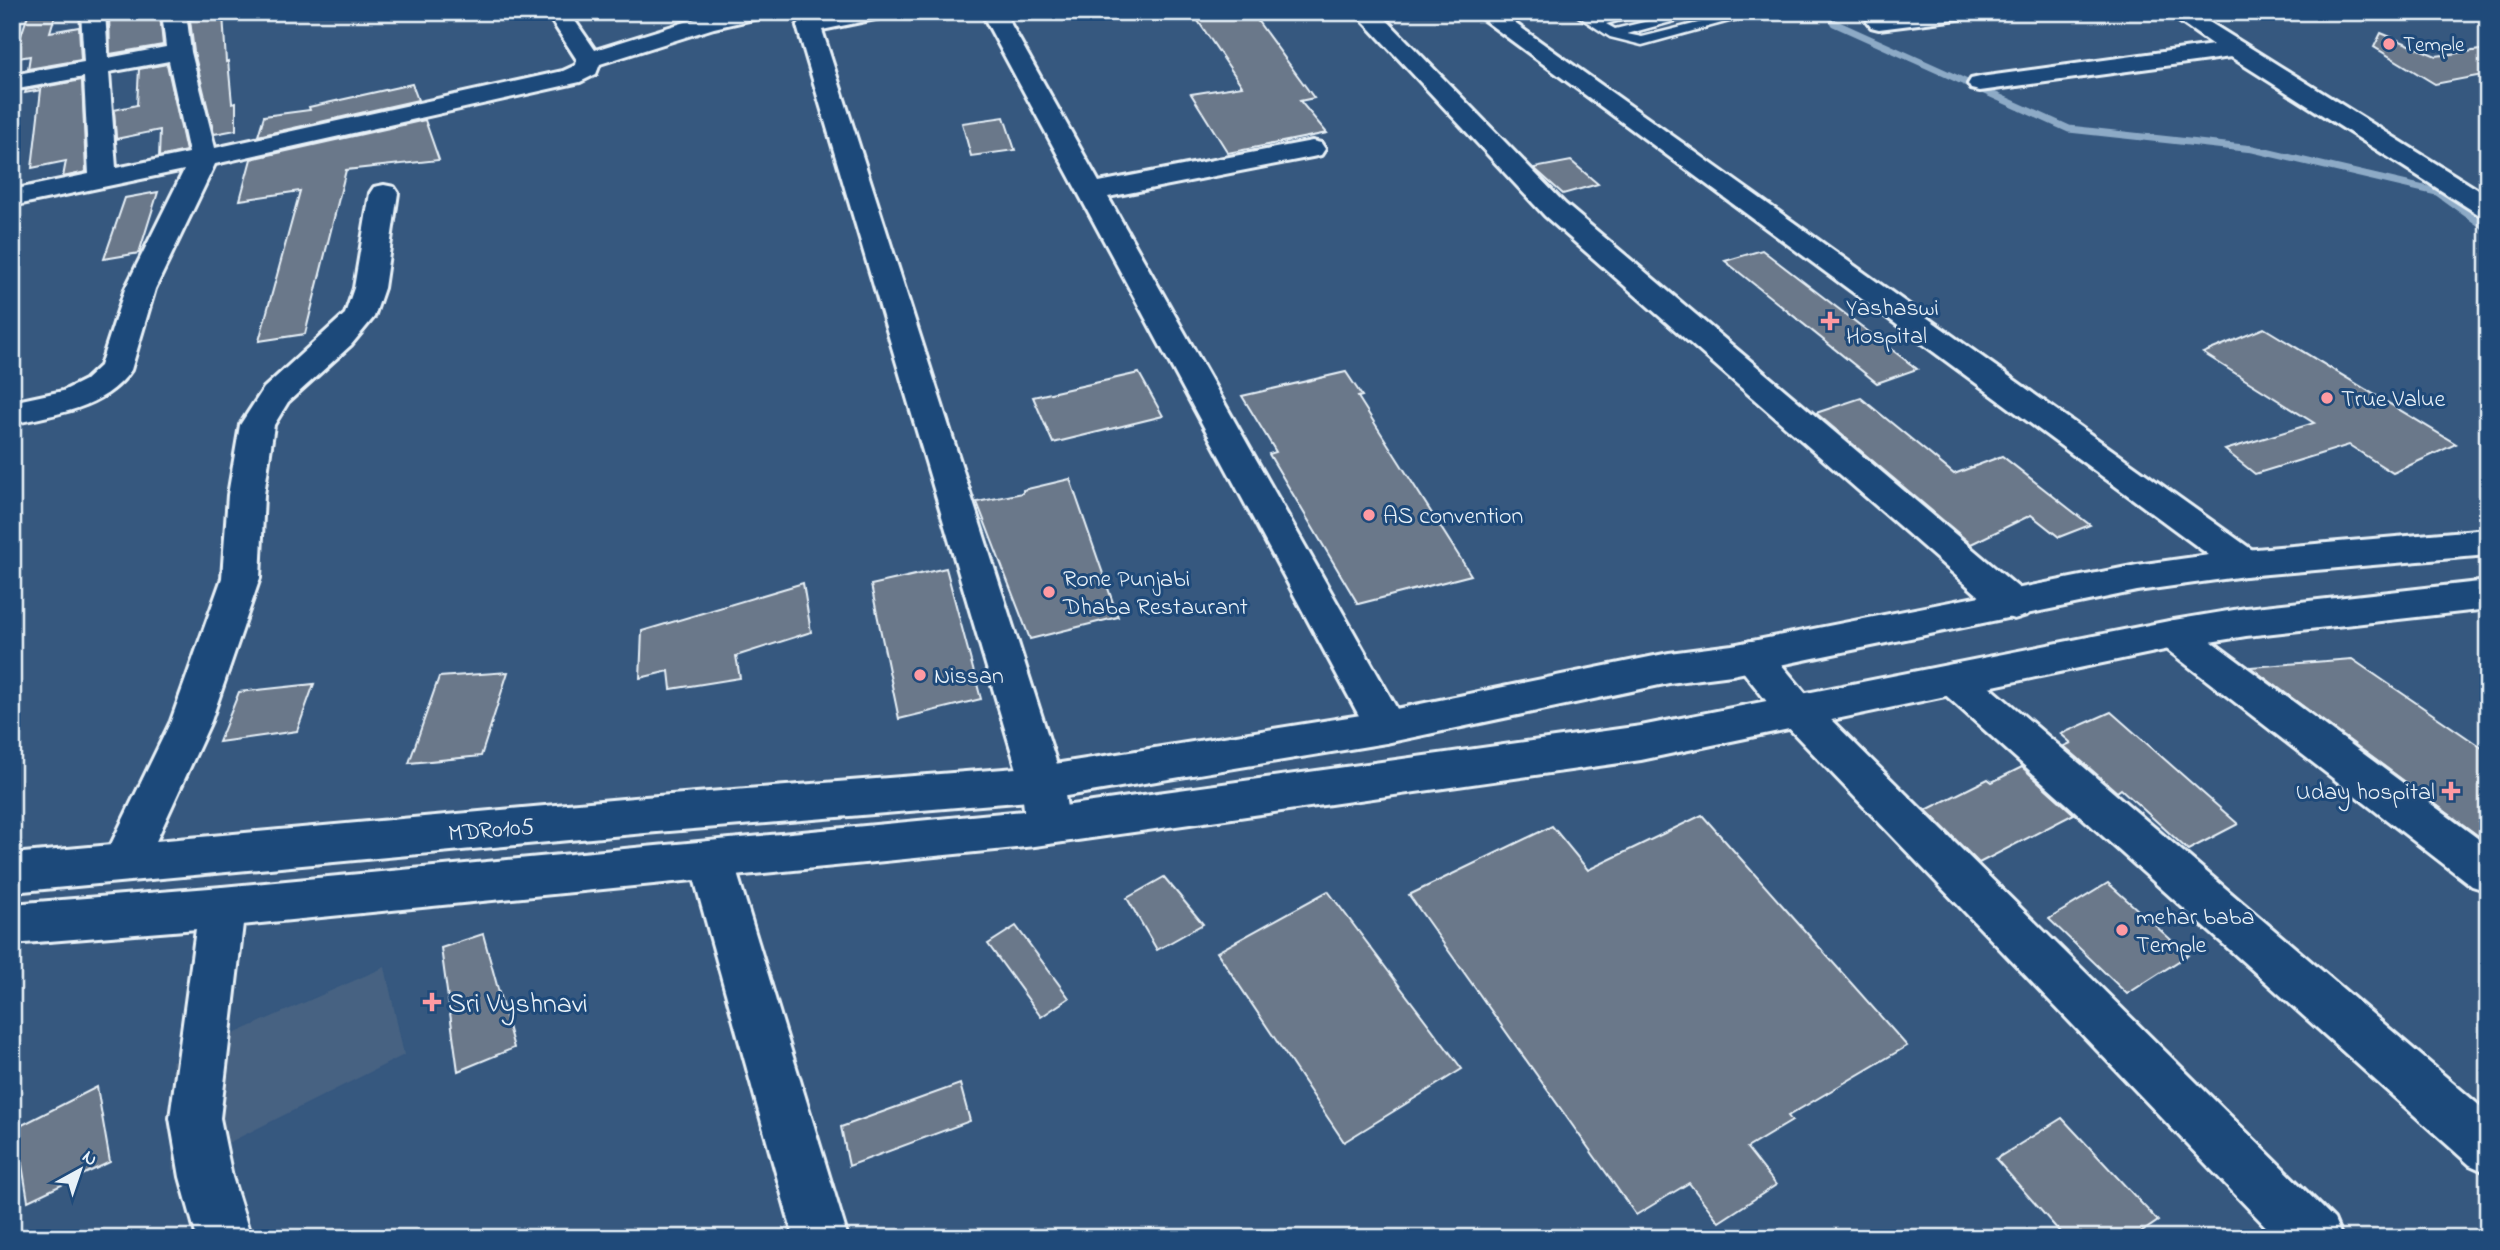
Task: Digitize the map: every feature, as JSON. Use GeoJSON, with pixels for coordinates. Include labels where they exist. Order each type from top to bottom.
{"type":"FeatureCollection","features":[{"type":"Feature","properties":{"kind":"street"},"geometry":{"type":"LineString","coordinates":[[93,12],[103,179]]}},
{"type":"Feature","properties":{"kind":"street"},"geometry":{"type":"LineString","coordinates":[[12,413],[73,399],[97,387],[115,370],[140,289],[204,158],[179,52],[174,12]]}},
{"type":"Feature","properties":{"kind":"street"},"geometry":{"type":"LineString","coordinates":[[12,198],[571,77],[587,69],[589,60],[557,12]]}},
{"type":"Feature","properties":{"kind":"street"},"geometry":{"type":"LineString","coordinates":[[589,60],[708,22],[754,12]]}},
{"type":"Feature","properties":{"kind":"street"},"geometry":{"type":"LineString","coordinates":[[877,12],[807,19],[1042,783],[1048,826]]}},
{"type":"Feature","properties":{"kind":"street"},"geometry":{"type":"LineString","coordinates":[[992,12],[1386,727]]}},
{"type":"Feature","properties":{"kind":"street"},"geometry":{"type":"LineString","coordinates":[[1366,12],[1555,211],[2014,605]]}},
{"type":"Feature","properties":{"kind":"street"},"geometry":{"type":"LineString","coordinates":[[1484,12],[2245,563]]}},
{"type":"Feature","properties":{"kind":"street"},"geometry":{"type":"LineString","coordinates":[[1879,22],[1958,12]]}},
{"type":"Feature","properties":{"kind":"street"},"geometry":{"type":"LineString","coordinates":[[2177,12],[2488,208]]}},
{"type":"Feature","properties":{"kind":"street"},"geometry":{"type":"LineString","coordinates":[[1980,84],[2236,49]]}},
{"type":"Feature","properties":{"kind":"street"},"geometry":{"type":"LineString","coordinates":[[12,83],[179,52]]}},
{"type":"Feature","properties":{"kind":"street"},"geometry":{"type":"LineString","coordinates":[[1090,192],[1312,149]]}},
{"type":"Feature","properties":{"kind":"street"},"geometry":{"type":"LineString","coordinates":[[125,861],[191,721],[241,578],[246,495],[257,425],[276,395],[332,346],[359,317],[369,288],[384,193]]}},
{"type":"Feature","properties":{"kind":"street","name":"MDR0105"},"geometry":{"type":"LineString","coordinates":[[12,873],[125,861],[1042,783],[1386,727],[1669,668],[1751,656],[2014,605],[2137,578],[2245,563],[2488,541]]}},
{"type":"Feature","properties":{"kind":"street"},"geometry":{"type":"LineString","coordinates":[[12,924],[222,907],[1048,826],[1640,743],[2174,634],[2246,622],[2488,595]]}},
{"type":"Feature","properties":{"kind":"street"},"geometry":{"type":"LineString","coordinates":[[2174,634],[2488,872]]}},
{"type":"Feature","properties":{"kind":"street"},"geometry":{"type":"LineString","coordinates":[[1751,656],[1797,711],[2315,1238]]}},
{"type":"Feature","properties":{"kind":"street"},"geometry":{"type":"LineString","coordinates":[[1954,679],[2488,1147]]}},
{"type":"Feature","properties":{"kind":"street"},"geometry":{"type":"LineString","coordinates":[[711,860],[821,1238]]}},
{"type":"Feature","properties":{"kind":"street"},"geometry":{"type":"LineString","coordinates":[[222,907],[195,1118],[206,1177],[224,1238]]}},
{"type":"Feature","properties":{"kind":"lane"},"geometry":{"type":"LineString","coordinates":[[1578,12],[1614,34],[1642,41],[1745,15]]}},
{"type":"Feature","properties":{"kind":"lane"},"geometry":{"type":"LineString","coordinates":[[1597,23],[1643,12]]}},
{"type":"Feature","properties":{"kind":"lane"},"geometry":{"type":"LineString","coordinates":[[1614,34],[1702,12]]}},
{"type":"Feature","properties":{"kind":"shaded area"},"geometry":{"type":"Polygon","coordinates":[[[385,967],[404,1055],[172,1171],[172,1061],[385,967]]]}},
{"type":"Feature","properties":{"kind":"building"},"geometry":{"type":"Polygon","coordinates":[[[29,12],[56,12],[50,32],[79,27],[81,60],[28,69],[30,56],[13,59],[29,12]]]}},
{"type":"Feature","properties":{"kind":"building"},"geometry":{"type":"Polygon","coordinates":[[[109,12],[134,12],[133,19],[160,15],[163,45],[110,54],[109,12]]]}},
{"type":"Feature","properties":{"kind":"building"},"geometry":{"type":"Polygon","coordinates":[[[1192,12],[1251,12],[1314,98],[1300,101],[1327,133],[1228,153],[1191,94],[1242,86],[1192,12]]]}},
{"type":"Feature","properties":{"kind":"building"},"geometry":{"type":"Polygon","coordinates":[[[223,14],[232,103],[236,102],[236,130],[214,134],[194,52],[190,20],[223,14]]]}},
{"type":"Feature","properties":{"kind":"building"},"geometry":{"type":"Polygon","coordinates":[[[2381,33],[2436,56],[2488,49],[2488,74],[2435,84],[2374,47],[2381,33]]]}},
{"type":"Feature","properties":{"kind":"building"},"geometry":{"type":"Polygon","coordinates":[[[167,64],[186,151],[159,157],[160,130],[116,139],[114,110],[137,105],[139,69],[167,64]]]}},
{"type":"Feature","properties":{"kind":"building"},"geometry":{"type":"Polygon","coordinates":[[[82,80],[86,172],[63,177],[66,161],[32,168],[41,90],[25,93],[26,90],[82,80]]]}},
{"type":"Feature","properties":{"kind":"building"},"geometry":{"type":"Polygon","coordinates":[[[412,84],[418,100],[258,136],[264,116],[310,110],[309,107],[412,84]]]}},
{"type":"Feature","properties":{"kind":"building"},"geometry":{"type":"Polygon","coordinates":[[[1004,117],[1015,150],[971,156],[962,123],[1004,117]]]}},
{"type":"Feature","properties":{"kind":"building"},"geometry":{"type":"Polygon","coordinates":[[[425,120],[439,160],[346,170],[305,334],[259,341],[300,191],[240,200],[251,159],[425,120]]]}},
{"type":"Feature","properties":{"kind":"building"},"geometry":{"type":"Polygon","coordinates":[[[1571,161],[1598,184],[1563,194],[1534,168],[1571,161]]]}},
{"type":"Feature","properties":{"kind":"building"},"geometry":{"type":"Polygon","coordinates":[[[158,192],[139,253],[104,259],[125,198],[158,192]]]}},
{"type":"Feature","properties":{"kind":"building"},"geometry":{"type":"Polygon","coordinates":[[[1762,250],[1917,369],[1877,383],[1725,261],[1762,250]]]}},
{"type":"Feature","properties":{"kind":"building","name":"True Value"},"geometry":{"type":"Polygon","coordinates":[[[2264,328],[2456,444],[2393,473],[2349,445],[2255,474],[2225,450],[2314,423],[2203,353],[2264,328]]]}},
{"type":"Feature","properties":{"kind":"building","name":"AS convention"},"geometry":{"type":"Polygon","coordinates":[[[1346,372],[1362,396],[1358,397],[1471,575],[1358,604],[1269,454],[1276,452],[1242,396],[1346,372]]]}},
{"type":"Feature","properties":{"kind":"building"},"geometry":{"type":"Polygon","coordinates":[[[1139,373],[1163,416],[1053,443],[1033,397],[1139,373]]]}},
{"type":"Feature","properties":{"kind":"building"},"geometry":{"type":"Polygon","coordinates":[[[1861,398],[1954,474],[2002,456],[2090,525],[2059,537],[2031,515],[1971,544],[1816,413],[1861,398]]]}},
{"type":"Feature","properties":{"kind":"building"},"geometry":{"type":"Polygon","coordinates":[[[1070,479],[1118,617],[1030,639],[977,502],[1023,493],[1023,490],[1070,479]]]}},
{"type":"Feature","properties":{"kind":"building"},"geometry":{"type":"Polygon","coordinates":[[[946,568],[981,699],[899,719],[871,585],[946,568]]]}},
{"type":"Feature","properties":{"kind":"building"},"geometry":{"type":"Polygon","coordinates":[[[803,583],[811,632],[736,656],[740,678],[671,689],[669,671],[640,678],[642,631],[803,583]]]}},
{"type":"Feature","properties":{"kind":"building","name":"Uday hospital"},"geometry":{"type":"Polygon","coordinates":[[[2352,659],[2488,752],[2488,843],[2250,667],[2352,659]]]}},
{"type":"Feature","properties":{"kind":"building"},"geometry":{"type":"Polygon","coordinates":[[[508,672],[481,756],[409,763],[439,677],[508,672]]]}},
{"type":"Feature","properties":{"kind":"building"},"geometry":{"type":"Polygon","coordinates":[[[314,684],[297,731],[219,742],[239,692],[314,684]]]}},
{"type":"Feature","properties":{"kind":"building"},"geometry":{"type":"Polygon","coordinates":[[[2111,712],[2238,824],[2188,850],[2121,789],[2117,792],[2064,746],[2071,743],[2061,734],[2111,712]]]}},
{"type":"Feature","properties":{"kind":"building"},"geometry":{"type":"Polygon","coordinates":[[[2022,767],[2074,814],[1979,863],[1926,810],[1988,779],[1992,782],[2022,767]]]}},
{"type":"Feature","properties":{"kind":"building"},"geometry":{"type":"Polygon","coordinates":[[[1702,815],[1907,1046],[1788,1116],[1792,1121],[1747,1148],[1776,1185],[1719,1222],[1689,1183],[1636,1215],[1409,895],[1552,826],[1588,870],[1702,815]]]}},
{"type":"Feature","properties":{"kind":"building"},"geometry":{"type":"Polygon","coordinates":[[[1164,877],[1203,924],[1157,950],[1127,898],[1164,877]]]}},
{"type":"Feature","properties":{"kind":"building"},"geometry":{"type":"Polygon","coordinates":[[[2108,883],[2188,955],[2127,994],[2049,919],[2108,883]]]}},
{"type":"Feature","properties":{"kind":"building"},"geometry":{"type":"Polygon","coordinates":[[[1328,891],[1462,1069],[1344,1142],[1217,952],[1328,891]]]}},
{"type":"Feature","properties":{"kind":"building"},"geometry":{"type":"Polygon","coordinates":[[[1016,926],[1069,998],[1041,1017],[988,944],[1016,926]]]}},
{"type":"Feature","properties":{"kind":"building"},"geometry":{"type":"Polygon","coordinates":[[[483,934],[514,1048],[458,1071],[441,948],[483,934]]]}},
{"type":"Feature","properties":{"kind":"building"},"geometry":{"type":"Polygon","coordinates":[[[960,1084],[970,1121],[849,1166],[841,1127],[960,1084]]]}},
{"type":"Feature","properties":{"kind":"building"},"geometry":{"type":"Polygon","coordinates":[[[97,1087],[110,1162],[28,1201],[16,1128],[97,1087]]]}},
{"type":"Feature","properties":{"kind":"building"},"geometry":{"type":"Polygon","coordinates":[[[2062,1118],[2158,1221],[2133,1238],[2065,1238],[1996,1159],[2062,1118]]]}},
{"type":"Feature","properties":{"kind":"waterway"},"geometry":{"type":"LineString","coordinates":[[1828,12],[1834,23],[2069,129],[2253,149],[2437,192],[2488,229]]}},
{"type":"Feature","properties":{"kind":"place","name":"Temple"},"geometry":{"type":"Point","coordinates":[2389,44]}},
{"type":"Feature","properties":{"kind":"place","name":"Yashaswi Hospital"},"geometry":{"type":"Point","coordinates":[1830,321]}},
{"type":"Feature","properties":{"kind":"place","name":"True Value"},"geometry":{"type":"Point","coordinates":[2327,398]}},
{"type":"Feature","properties":{"kind":"place","name":"AS convention"},"geometry":{"type":"Point","coordinates":[1369,515]}},
{"type":"Feature","properties":{"kind":"place","name":"Rone Punjabi Dhaba Restaurant"},"geometry":{"type":"Point","coordinates":[1049,592]}},
{"type":"Feature","properties":{"kind":"place","name":"Nissan"},"geometry":{"type":"Point","coordinates":[920,675]}},
{"type":"Feature","properties":{"kind":"place","name":"Uday hospital"},"geometry":{"type":"Point","coordinates":[2451,791]}},
{"type":"Feature","properties":{"kind":"place","name":"mehar baba Temple"},"geometry":{"type":"Point","coordinates":[2122,930]}},
{"type":"Feature","properties":{"kind":"place","name":"Sri Vyshnavi"},"geometry":{"type":"Point","coordinates":[432,1002]}}]}
